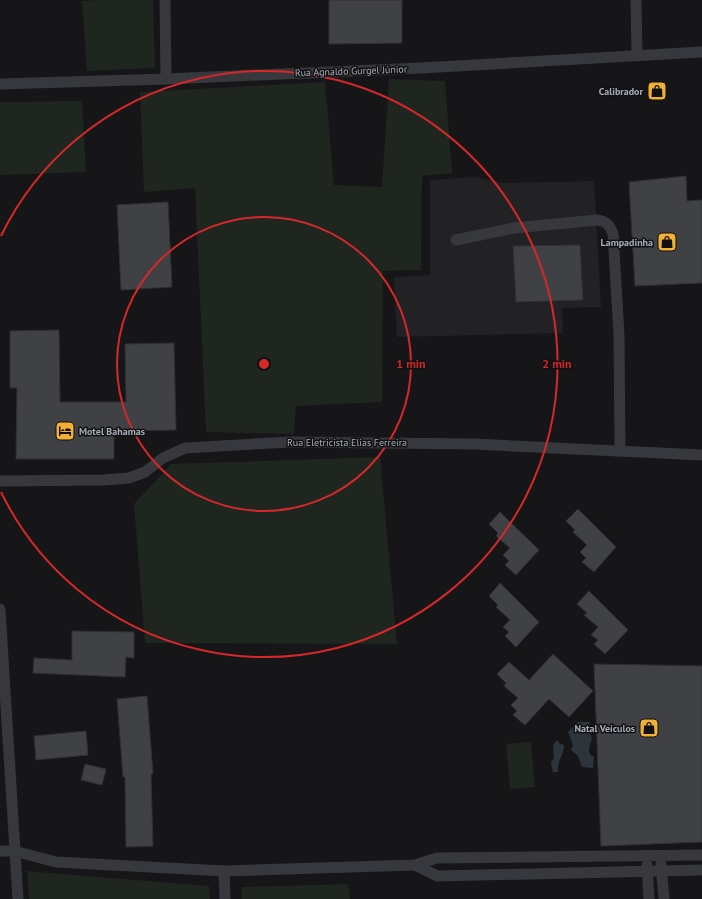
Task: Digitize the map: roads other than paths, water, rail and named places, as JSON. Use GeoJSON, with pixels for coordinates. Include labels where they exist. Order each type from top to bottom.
{"type":"FeatureCollection","features":[{"type":"Feature","properties":{"kind":"street"},"geometry":{"type":"LineString","coordinates":[[165,0],[166,80]]}},
{"type":"Feature","properties":{"kind":"street"},"geometry":{"type":"LineString","coordinates":[[636,0],[637,55]]}},
{"type":"Feature","properties":{"kind":"street","name":"Rua Agnaldo Gurgel Júnior"},"geometry":{"type":"LineString","coordinates":[[0,84],[166,80],[421,68],[702,52]]}},
{"type":"Feature","properties":{"kind":"street"},"geometry":{"type":"LineString","coordinates":[[456,240],[514,228],[597,220],[604,221],[610,226],[613,234],[619,335],[620,451]]}},
{"type":"Feature","properties":{"kind":"street","name":"Rua Eletricista Elias Ferreira"},"geometry":{"type":"LineString","coordinates":[[0,480],[104,480],[129,478],[145,472],[178,450],[199,446],[290,442],[408,442],[702,455]]}},
{"type":"Feature","properties":{"kind":"street"},"geometry":{"type":"LineString","coordinates":[[0,608],[18,899]]}},
{"type":"Feature","properties":{"kind":"street"},"geometry":{"type":"LineString","coordinates":[[0,851],[14,851],[56,862],[224,871],[415,865],[436,858],[646,857],[702,855]]}},
{"type":"Feature","properties":{"kind":"street"},"geometry":{"type":"LineString","coordinates":[[660,856],[664,899]]}},
{"type":"Feature","properties":{"kind":"street"},"geometry":{"type":"LineString","coordinates":[[646,857],[649,899]]}},
{"type":"Feature","properties":{"kind":"street"},"geometry":{"type":"LineString","coordinates":[[415,865],[437,876],[702,870]]}},
{"type":"Feature","properties":{"kind":"street"},"geometry":{"type":"LineString","coordinates":[[224,871],[225,899]]}},
{"type":"Feature","properties":{"kind":"place","name":"Calibrador"},"geometry":{"type":"Point","coordinates":[657,91]}},
{"type":"Feature","properties":{"kind":"place","name":"Lampadinha"},"geometry":{"type":"Point","coordinates":[667,242]}},
{"type":"Feature","properties":{"kind":"place","name":"Motel Bahamas"},"geometry":{"type":"Point","coordinates":[65,431]}},
{"type":"Feature","properties":{"kind":"place","name":"Natal Veículos"},"geometry":{"type":"Point","coordinates":[649,728]}}]}
